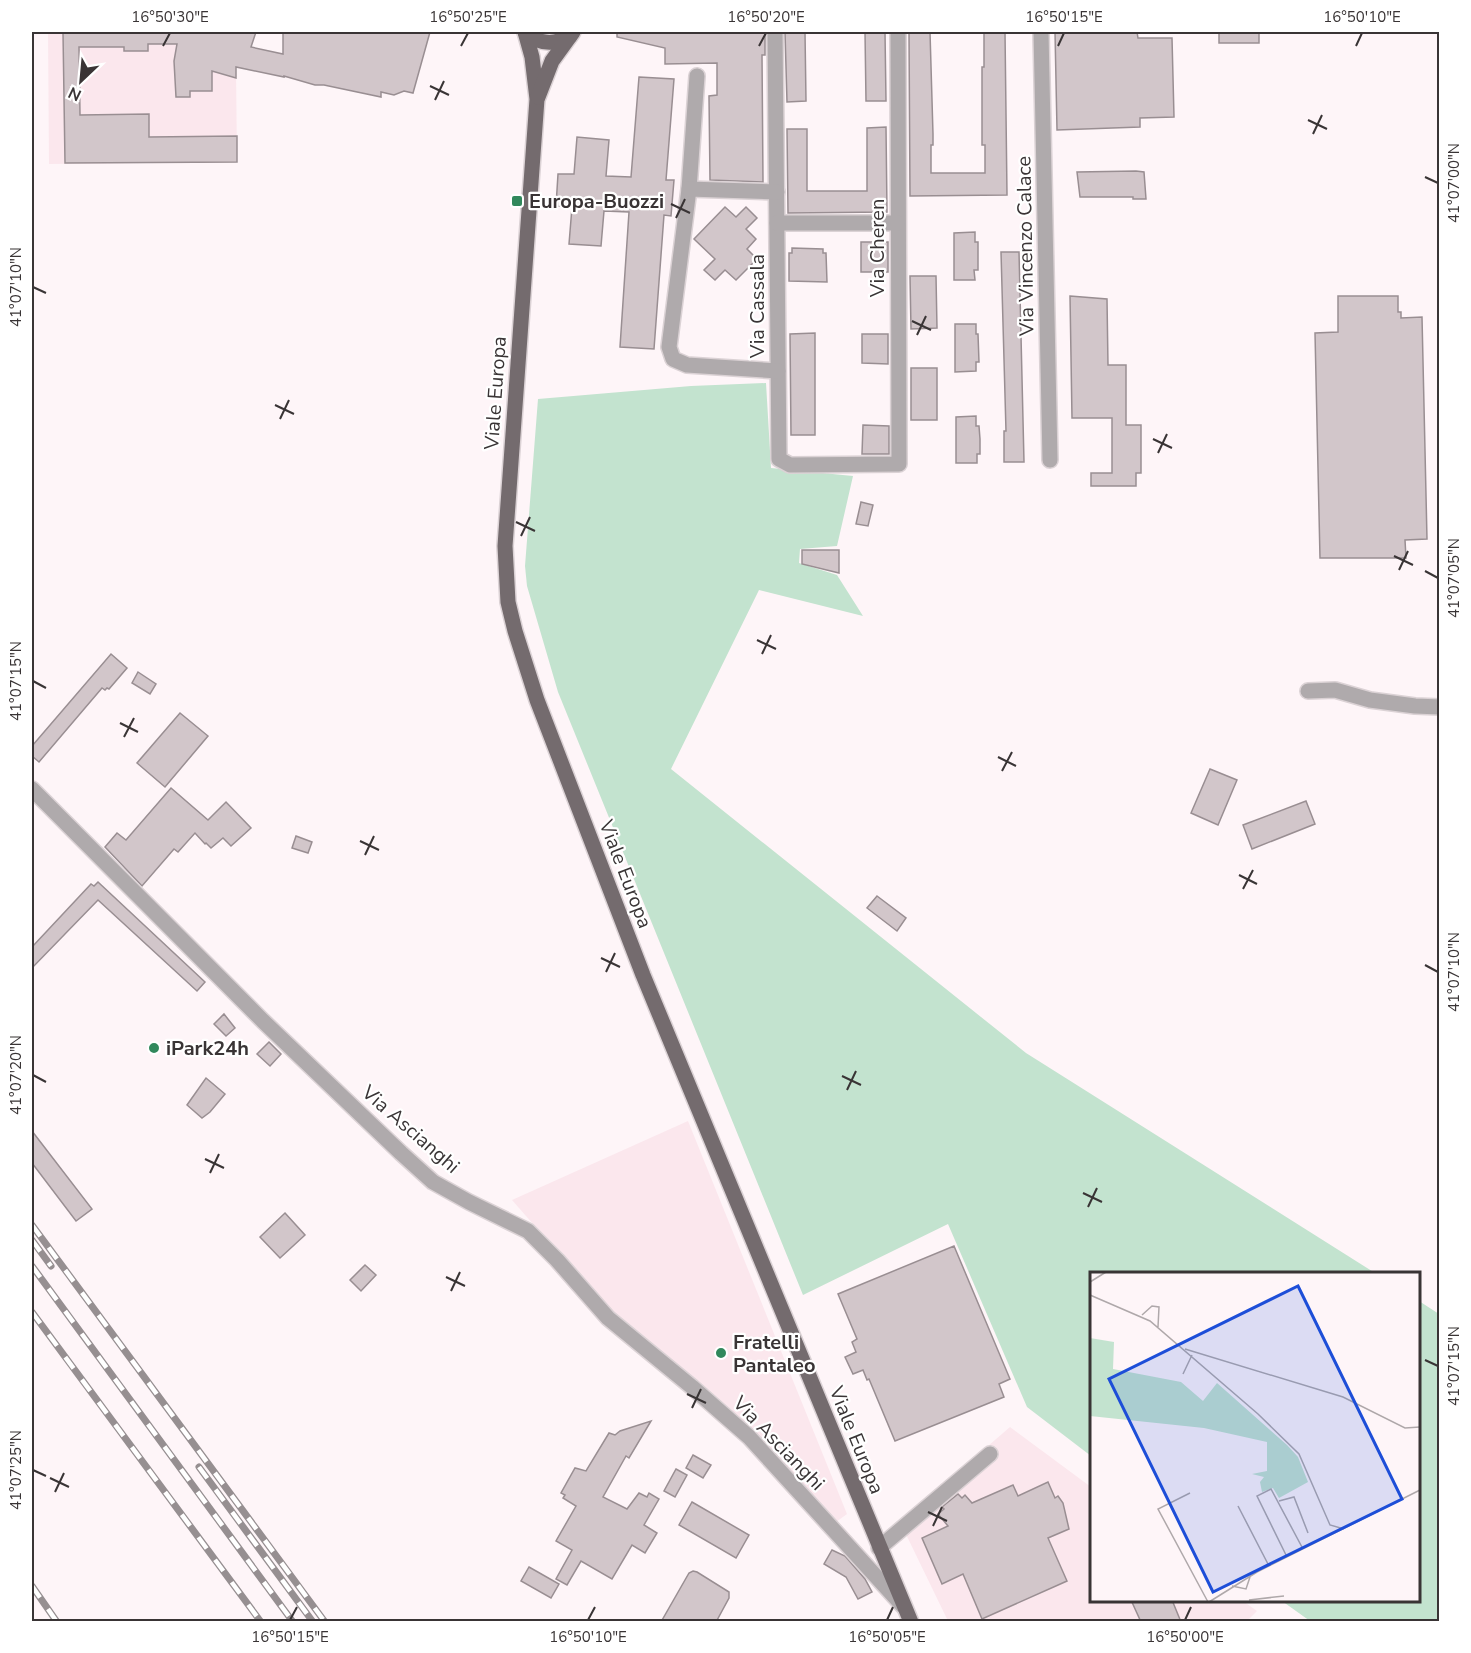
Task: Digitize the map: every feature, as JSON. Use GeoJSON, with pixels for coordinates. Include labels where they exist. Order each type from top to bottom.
{"type":"FeatureCollection","features":[{"type":"Feature","properties":{"kind":"main road"},"geometry":{"type":"LineString","coordinates":[[525,32],[533,39],[543,43],[562,41],[571,34]]}},
{"type":"Feature","properties":{"kind":"main road"},"geometry":{"type":"LineString","coordinates":[[525,32],[532,57],[537,99]]}},
{"type":"Feature","properties":{"kind":"main road"},"geometry":{"type":"LineString","coordinates":[[537,99],[552,61],[571,34]]}},
{"type":"Feature","properties":{"kind":"main road","name":"Viale Europa"},"geometry":{"type":"LineString","coordinates":[[537,99],[505,546],[508,602],[515,631],[537,700],[643,975],[907,1615]]}},
{"type":"Feature","properties":{"kind":"street","name":"Via Cassala"},"geometry":{"type":"LineString","coordinates":[[775,32],[779,459],[790,465],[899,464]]}},
{"type":"Feature","properties":{"kind":"street","name":"Via Cheren"},"geometry":{"type":"LineString","coordinates":[[898,32],[899,464]]}},
{"type":"Feature","properties":{"kind":"street","name":"Via Vincenzo Calace"},"geometry":{"type":"LineString","coordinates":[[1041,32],[1050,460]]}},
{"type":"Feature","properties":{"kind":"street"},"geometry":{"type":"LineString","coordinates":[[697,76],[690,189],[669,347],[673,358],[687,365],[778,370]]}},
{"type":"Feature","properties":{"kind":"street"},"geometry":{"type":"LineString","coordinates":[[690,189],[777,192]]}},
{"type":"Feature","properties":{"kind":"street"},"geometry":{"type":"LineString","coordinates":[[777,223],[897,223]]}},
{"type":"Feature","properties":{"kind":"street"},"geometry":{"type":"LineString","coordinates":[[1308,691],[1335,690],[1370,700],[1415,706],[1440,706]]}},
{"type":"Feature","properties":{"kind":"street","name":"Via Ascianghi"},"geometry":{"type":"LineString","coordinates":[[32,789],[400,1154],[433,1182],[528,1231],[608,1318],[749,1437],[907,1615]]}},
{"type":"Feature","properties":{"kind":"street"},"geometry":{"type":"LineString","coordinates":[[879,1548],[990,1455]]}},
{"type":"Feature","properties":{"kind":"shaded area"},"geometry":{"type":"Polygon","coordinates":[[[48,32],[239,32],[222,64],[236,68],[237,162],[49,164],[48,32]]]}},
{"type":"Feature","properties":{"kind":"shaded area","name":"Fratelli Pantaleo"},"geometry":{"type":"Polygon","coordinates":[[[688,1121],[847,1514],[836,1522],[611,1313],[512,1200],[688,1121]]]}},
{"type":"Feature","properties":{"kind":"shaded area"},"geometry":{"type":"Polygon","coordinates":[[[1010,1427],[1090,1486],[1090,1602],[1244,1602],[1257,1611],[1246,1622],[948,1621],[900,1522],[1010,1427]]]}},
{"type":"Feature","properties":{"kind":"green space"},"geometry":{"type":"Polygon","coordinates":[[[766,383],[771,468],[853,476],[837,546],[800,549],[799,563],[837,575],[863,616],[759,590],[671,769],[1026,1053],[1373,1272],[1090,1272],[1090,1455],[1027,1407],[948,1224],[803,1295],[558,692],[527,586],[525,566],[538,399],[691,386],[766,383]]]}},
{"type":"Feature","properties":{"kind":"green space"},"geometry":{"type":"Polygon","coordinates":[[[1420,1302],[1439,1314],[1439,1621],[1310,1621],[1283,1602],[1420,1602],[1420,1302]]]}},
{"type":"Feature","properties":{"kind":"building"},"geometry":{"type":"Polygon","coordinates":[[[256,32],[251,47],[283,54],[283,32],[430,32],[413,93],[404,91],[394,95],[381,92],[381,97],[236,67],[236,78],[212,71],[212,91],[190,91],[190,97],[176,97],[174,61],[177,44],[148,44],[148,51],[124,51],[124,47],[79,47],[80,115],[149,114],[149,137],[237,136],[237,162],[65,163],[63,33],[256,32]]]}},
{"type":"Feature","properties":{"kind":"building"},"geometry":{"type":"Polygon","coordinates":[[[617,32],[765,32],[765,55],[762,55],[763,182],[710,180],[709,96],[717,95],[717,63],[665,64],[665,48],[617,37],[617,32]]]}},
{"type":"Feature","properties":{"kind":"building"},"geometry":{"type":"Polygon","coordinates":[[[785,32],[805,32],[806,101],[787,102],[785,32]]]}},
{"type":"Feature","properties":{"kind":"building"},"geometry":{"type":"Polygon","coordinates":[[[865,32],[885,32],[886,101],[866,101],[865,32]]]}},
{"type":"Feature","properties":{"kind":"building"},"geometry":{"type":"Polygon","coordinates":[[[909,32],[930,32],[933,134],[931,173],[985,173],[985,145],[982,145],[984,32],[1005,32],[1007,195],[910,196],[909,32]]]}},
{"type":"Feature","properties":{"kind":"building"},"geometry":{"type":"Polygon","coordinates":[[[1055,32],[1137,32],[1138,38],[1172,38],[1174,117],[1140,118],[1140,127],[1057,130],[1055,32]]]}},
{"type":"Feature","properties":{"kind":"building"},"geometry":{"type":"Polygon","coordinates":[[[1219,32],[1259,32],[1259,43],[1219,43],[1219,32]]]}},
{"type":"Feature","properties":{"kind":"building"},"geometry":{"type":"Polygon","coordinates":[[[639,77],[674,79],[666,180],[674,180],[671,216],[664,215],[654,349],[620,347],[629,212],[604,211],[601,246],[569,244],[572,207],[556,206],[558,174],[574,174],[577,137],[609,140],[606,176],[631,177],[639,77]]]}},
{"type":"Feature","properties":{"kind":"building"},"geometry":{"type":"Polygon","coordinates":[[[886,127],[887,212],[788,213],[787,129],[807,129],[807,191],[867,191],[867,128],[886,127]]]}},
{"type":"Feature","properties":{"kind":"building"},"geometry":{"type":"Polygon","coordinates":[[[1077,172],[1144,172],[1146,199],[1080,197],[1077,172]]]}},
{"type":"Feature","properties":{"kind":"building"},"geometry":{"type":"Polygon","coordinates":[[[725,207],[736,217],[746,207],[757,218],[746,229],[756,239],[747,249],[757,259],[736,280],[725,270],[715,280],[704,270],[715,259],[694,239],[725,207]]]}},
{"type":"Feature","properties":{"kind":"building"},"geometry":{"type":"Polygon","coordinates":[[[975,232],[975,242],[978,242],[978,270],[974,270],[975,280],[954,280],[954,233],[975,232]]]}},
{"type":"Feature","properties":{"kind":"building"},"geometry":{"type":"Polygon","coordinates":[[[861,242],[888,242],[888,272],[861,272],[861,242]]]}},
{"type":"Feature","properties":{"kind":"building"},"geometry":{"type":"Polygon","coordinates":[[[792,248],[823,249],[823,253],[826,253],[827,282],[789,281],[789,253],[792,253],[792,248]]]}},
{"type":"Feature","properties":{"kind":"building"},"geometry":{"type":"Polygon","coordinates":[[[1001,252],[1019,252],[1024,462],[1004,462],[1004,431],[1006,431],[1001,252]]]}},
{"type":"Feature","properties":{"kind":"building"},"geometry":{"type":"Polygon","coordinates":[[[910,276],[936,276],[937,328],[911,329],[910,276]]]}},
{"type":"Feature","properties":{"kind":"building"},"geometry":{"type":"Polygon","coordinates":[[[1070,296],[1107,299],[1108,365],[1126,365],[1126,425],[1141,425],[1141,473],[1136,473],[1136,486],[1091,486],[1091,473],[1112,473],[1112,418],[1072,418],[1070,296]]]}},
{"type":"Feature","properties":{"kind":"building"},"geometry":{"type":"Polygon","coordinates":[[[1338,296],[1398,296],[1398,312],[1401,312],[1401,318],[1422,317],[1427,539],[1405,540],[1406,558],[1320,558],[1315,333],[1338,332],[1338,296]]]}},
{"type":"Feature","properties":{"kind":"building"},"geometry":{"type":"Polygon","coordinates":[[[955,324],[976,324],[979,362],[976,362],[976,371],[955,372],[955,324]]]}},
{"type":"Feature","properties":{"kind":"building"},"geometry":{"type":"Polygon","coordinates":[[[815,333],[815,435],[791,435],[790,334],[815,333]]]}},
{"type":"Feature","properties":{"kind":"building"},"geometry":{"type":"Polygon","coordinates":[[[862,334],[888,334],[888,364],[862,363],[862,334]]]}},
{"type":"Feature","properties":{"kind":"building"},"geometry":{"type":"Polygon","coordinates":[[[911,368],[937,368],[937,420],[911,420],[911,368]]]}},
{"type":"Feature","properties":{"kind":"building"},"geometry":{"type":"Polygon","coordinates":[[[976,416],[980,439],[980,454],[977,454],[977,463],[956,463],[956,417],[976,416]]]}},
{"type":"Feature","properties":{"kind":"building"},"geometry":{"type":"Polygon","coordinates":[[[863,425],[889,426],[889,454],[862,454],[863,425]]]}},
{"type":"Feature","properties":{"kind":"building"},"geometry":{"type":"Polygon","coordinates":[[[861,502],[873,505],[868,526],[856,524],[861,502]]]}},
{"type":"Feature","properties":{"kind":"building"},"geometry":{"type":"Polygon","coordinates":[[[802,550],[839,550],[839,573],[802,564],[802,550]]]}},
{"type":"Feature","properties":{"kind":"building"},"geometry":{"type":"Polygon","coordinates":[[[111,654],[127,668],[109,689],[102,688],[39,762],[32,756],[32,746],[111,654]]]}},
{"type":"Feature","properties":{"kind":"building"},"geometry":{"type":"Polygon","coordinates":[[[138,672],[156,684],[150,694],[132,683],[138,672]]]}},
{"type":"Feature","properties":{"kind":"building"},"geometry":{"type":"Polygon","coordinates":[[[180,713],[208,736],[165,787],[137,763],[180,713]]]}},
{"type":"Feature","properties":{"kind":"building"},"geometry":{"type":"Polygon","coordinates":[[[1210,769],[1237,780],[1218,825],[1191,813],[1210,769]]]}},
{"type":"Feature","properties":{"kind":"building"},"geometry":{"type":"Polygon","coordinates":[[[171,788],[208,820],[226,802],[251,828],[231,846],[223,838],[211,848],[195,833],[178,852],[174,849],[142,886],[105,847],[117,833],[126,840],[171,788]]]}},
{"type":"Feature","properties":{"kind":"building"},"geometry":{"type":"Polygon","coordinates":[[[1306,801],[1315,824],[1252,849],[1243,825],[1306,801]]]}},
{"type":"Feature","properties":{"kind":"building"},"geometry":{"type":"Polygon","coordinates":[[[296,836],[312,842],[308,853],[292,848],[296,836]]]}},
{"type":"Feature","properties":{"kind":"building"},"geometry":{"type":"Polygon","coordinates":[[[98,882],[205,982],[197,991],[98,900],[32,968],[32,947],[91,884],[94,886],[98,882]]]}},
{"type":"Feature","properties":{"kind":"building"},"geometry":{"type":"Polygon","coordinates":[[[877,896],[906,918],[897,931],[867,908],[877,896]]]}},
{"type":"Feature","properties":{"kind":"building"},"geometry":{"type":"Polygon","coordinates":[[[224,1014],[235,1028],[226,1036],[214,1024],[224,1014]]]}},
{"type":"Feature","properties":{"kind":"building"},"geometry":{"type":"Polygon","coordinates":[[[269,1042],[281,1054],[270,1066],[257,1054],[269,1042]]]}},
{"type":"Feature","properties":{"kind":"building"},"geometry":{"type":"Polygon","coordinates":[[[206,1078],[225,1094],[202,1118],[187,1105],[206,1078]]]}},
{"type":"Feature","properties":{"kind":"building"},"geometry":{"type":"Polygon","coordinates":[[[32,1131],[92,1209],[76,1221],[32,1163],[32,1131]]]}},
{"type":"Feature","properties":{"kind":"building"},"geometry":{"type":"Polygon","coordinates":[[[285,1213],[305,1235],[280,1258],[260,1237],[285,1213]]]}},
{"type":"Feature","properties":{"kind":"building"},"geometry":{"type":"Polygon","coordinates":[[[954,1246],[1010,1379],[999,1384],[1004,1397],[895,1441],[869,1379],[867,1380],[863,1370],[853,1374],[845,1357],[856,1352],[852,1342],[857,1339],[838,1294],[954,1246]]]}},
{"type":"Feature","properties":{"kind":"building"},"geometry":{"type":"Polygon","coordinates":[[[365,1265],[376,1275],[361,1291],[350,1280],[365,1265]]]}},
{"type":"Feature","properties":{"kind":"building"},"geometry":{"type":"Polygon","coordinates":[[[651,1421],[629,1458],[626,1456],[603,1497],[627,1509],[639,1493],[647,1497],[649,1493],[659,1499],[644,1525],[657,1533],[645,1553],[632,1545],[612,1579],[581,1561],[567,1585],[556,1579],[572,1550],[556,1541],[576,1506],[563,1498],[565,1495],[561,1493],[575,1468],[586,1471],[609,1433],[615,1435],[620,1431],[651,1421]]]}},
{"type":"Feature","properties":{"kind":"building"},"geometry":{"type":"Polygon","coordinates":[[[693,1455],[711,1465],[703,1478],[686,1468],[693,1455]]]}},
{"type":"Feature","properties":{"kind":"building"},"geometry":{"type":"Polygon","coordinates":[[[676,1469],[687,1475],[675,1497],[664,1491],[676,1469]]]}},
{"type":"Feature","properties":{"kind":"building"},"geometry":{"type":"Polygon","coordinates":[[[1048,1482],[1055,1498],[1058,1496],[1063,1503],[1069,1529],[1048,1538],[1067,1581],[982,1619],[963,1574],[942,1584],[922,1538],[948,1526],[938,1514],[944,1509],[942,1507],[958,1494],[962,1498],[965,1495],[972,1503],[1013,1485],[1018,1496],[1048,1482]]]}},
{"type":"Feature","properties":{"kind":"building"},"geometry":{"type":"Polygon","coordinates":[[[692,1502],[749,1535],[736,1558],[679,1525],[692,1502]]]}},
{"type":"Feature","properties":{"kind":"building"},"geometry":{"type":"Polygon","coordinates":[[[832,1550],[845,1556],[865,1579],[872,1592],[858,1599],[846,1577],[824,1564],[832,1550]]]}},
{"type":"Feature","properties":{"kind":"building"},"geometry":{"type":"Polygon","coordinates":[[[529,1567],[559,1584],[551,1598],[521,1581],[529,1567]]]}},
{"type":"Feature","properties":{"kind":"building"},"geometry":{"type":"Polygon","coordinates":[[[693,1571],[729,1592],[729,1598],[716,1622],[661,1622],[689,1573],[693,1571]]]}},
{"type":"Feature","properties":{"kind":"building"},"geometry":{"type":"Polygon","coordinates":[[[1132,1602],[1173,1602],[1181,1622],[1141,1622],[1132,1602]]]}},
{"type":"Feature","properties":{"kind":"railway"},"geometry":{"type":"LineString","coordinates":[[32,1225],[325,1622]]}},
{"type":"Feature","properties":{"kind":"railway"},"geometry":{"type":"LineString","coordinates":[[32,1240],[51,1266]]}},
{"type":"Feature","properties":{"kind":"railway"},"geometry":{"type":"LineString","coordinates":[[32,1266],[293,1622]]}},
{"type":"Feature","properties":{"kind":"railway"},"geometry":{"type":"LineString","coordinates":[[32,1312],[261,1622]]}},
{"type":"Feature","properties":{"kind":"railway"},"geometry":{"type":"LineString","coordinates":[[199,1467],[313,1622]]}},
{"type":"Feature","properties":{"kind":"railway"},"geometry":{"type":"LineString","coordinates":[[32,1586],[57,1622]]}},
{"type":"Feature","properties":{"kind":"place","name":"Europa-Buozzi"},"geometry":{"type":"Point","coordinates":[517,201]}},
{"type":"Feature","properties":{"kind":"place","name":"iPark24h"},"geometry":{"type":"Point","coordinates":[154,1048]}},
{"type":"Feature","properties":{"kind":"place","name":"Fratelli Pantaleo"},"geometry":{"type":"Point","coordinates":[721,1353]}}]}
